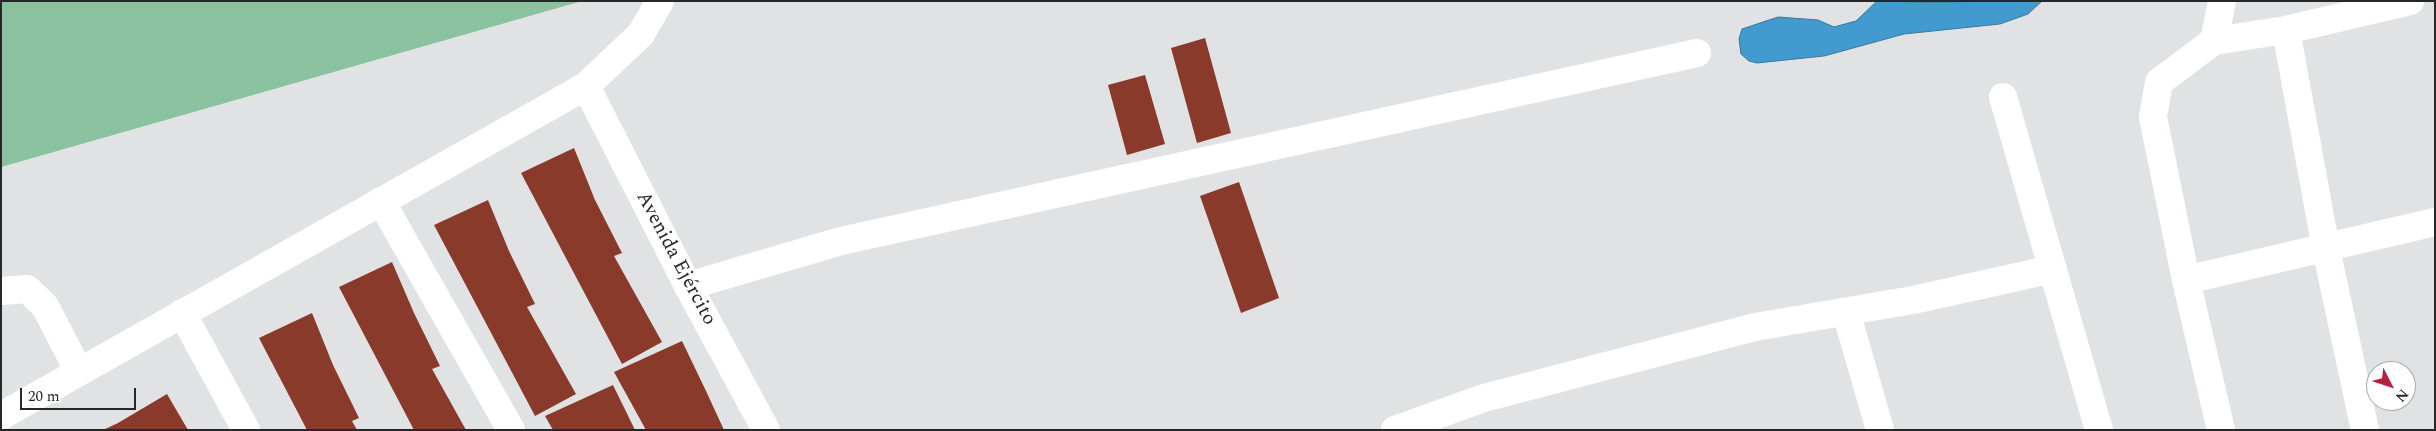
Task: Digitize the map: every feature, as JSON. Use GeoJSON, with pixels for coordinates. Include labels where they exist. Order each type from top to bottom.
{"type":"FeatureCollection","features":[{"type":"Feature","properties":{"kind":"street"},"geometry":{"type":"LineString","coordinates":[[1,416],[586,86],[641,34],[660,1]]}},
{"type":"Feature","properties":{"kind":"street"},"geometry":{"type":"LineString","coordinates":[[2214,40],[2222,1]]}},
{"type":"Feature","properties":{"kind":"street"},"geometry":{"type":"LineString","coordinates":[[2221,430],[2186,280],[2153,117],[2160,82],[2214,40],[2286,30],[2410,1]]}},
{"type":"Feature","properties":{"kind":"street"},"geometry":{"type":"LineString","coordinates":[[2286,30],[2326,249],[2365,430]]}},
{"type":"Feature","properties":{"kind":"street"},"geometry":{"type":"LineString","coordinates":[[688,286],[841,242],[1697,53]]}},
{"type":"Feature","properties":{"kind":"street","name":"Avenida Ejército"},"geometry":{"type":"LineString","coordinates":[[586,86],[688,286],[766,430]]}},
{"type":"Feature","properties":{"kind":"street"},"geometry":{"type":"LineString","coordinates":[[2003,97],[2099,430]]}},
{"type":"Feature","properties":{"kind":"street"},"geometry":{"type":"LineString","coordinates":[[380,201],[511,430]]}},
{"type":"Feature","properties":{"kind":"street"},"geometry":{"type":"LineString","coordinates":[[2186,280],[2326,249],[2435,222]]}},
{"type":"Feature","properties":{"kind":"street"},"geometry":{"type":"LineString","coordinates":[[1394,430],[1484,398],[1737,332],[1913,300],[2053,269]]}},
{"type":"Feature","properties":{"kind":"street"},"geometry":{"type":"LineString","coordinates":[[1,291],[28,289],[45,306],[79,372]]}},
{"type":"Feature","properties":{"kind":"street"},"geometry":{"type":"LineString","coordinates":[[1846,312],[1880,430]]}},
{"type":"Feature","properties":{"kind":"street"},"geometry":{"type":"LineString","coordinates":[[182,313],[246,430]]}},
{"type":"Feature","properties":{"kind":"green space"},"geometry":{"type":"Polygon","coordinates":[[[1,1],[582,1],[1,167],[1,1]]]}},
{"type":"Feature","properties":{"kind":"water"},"geometry":{"type":"Polygon","coordinates":[[[1877,1],[2042,1],[2028,14],[2000,24],[1904,34],[1824,56],[1757,63],[1749,61],[1741,54],[1739,39],[1742,29],[1778,17],[1818,20],[1834,27],[1856,21],[1877,1]]]}},
{"type":"Feature","properties":{"kind":"building"},"geometry":{"type":"Polygon","coordinates":[[[1205,38],[1231,133],[1197,143],[1171,48],[1205,38]]]}},
{"type":"Feature","properties":{"kind":"building"},"geometry":{"type":"Polygon","coordinates":[[[1145,75],[1165,144],[1127,155],[1108,85],[1145,75]]]}},
{"type":"Feature","properties":{"kind":"building"},"geometry":{"type":"Polygon","coordinates":[[[574,148],[595,200],[622,253],[614,256],[662,342],[622,364],[521,173],[574,148]]]}},
{"type":"Feature","properties":{"kind":"building"},"geometry":{"type":"Polygon","coordinates":[[[1239,182],[1279,298],[1241,313],[1200,196],[1239,182]]]}},
{"type":"Feature","properties":{"kind":"building"},"geometry":{"type":"Polygon","coordinates":[[[488,200],[509,251],[535,304],[527,307],[576,394],[535,416],[434,225],[488,200]]]}},
{"type":"Feature","properties":{"kind":"building"},"geometry":{"type":"Polygon","coordinates":[[[392,262],[440,366],[432,369],[466,430],[414,430],[339,287],[392,262]]]}},
{"type":"Feature","properties":{"kind":"building"},"geometry":{"type":"Polygon","coordinates":[[[312,313],[333,365],[359,418],[352,421],[357,430],[307,430],[259,338],[312,313]]]}},
{"type":"Feature","properties":{"kind":"building"},"geometry":{"type":"Polygon","coordinates":[[[682,341],[724,430],[646,430],[614,372],[682,341]]]}},
{"type":"Feature","properties":{"kind":"building"},"geometry":{"type":"Polygon","coordinates":[[[613,385],[635,430],[553,430],[545,416],[613,385]]]}},
{"type":"Feature","properties":{"kind":"building"},"geometry":{"type":"Polygon","coordinates":[[[167,394],[188,430],[103,430],[118,423],[167,394]]]}}]}
